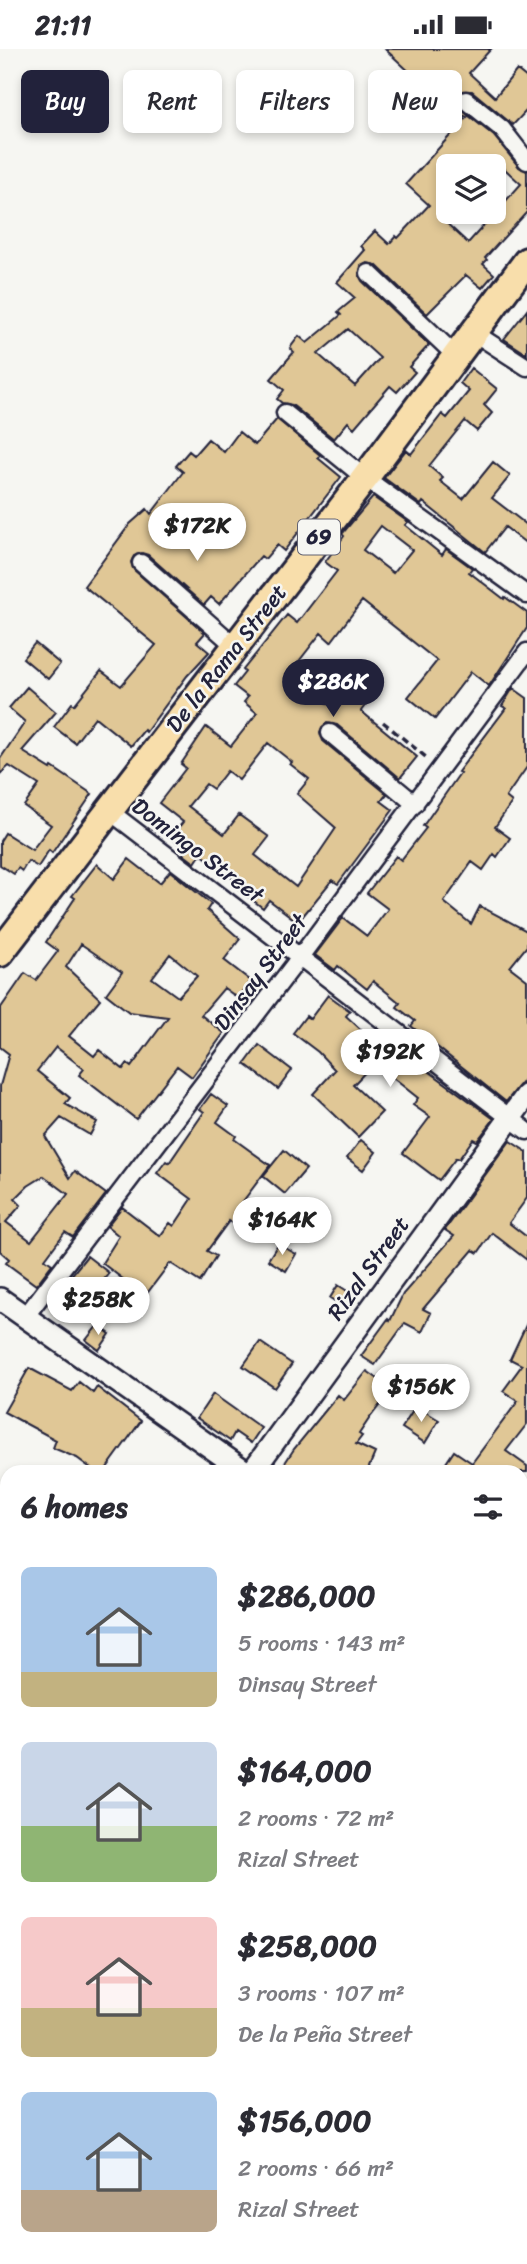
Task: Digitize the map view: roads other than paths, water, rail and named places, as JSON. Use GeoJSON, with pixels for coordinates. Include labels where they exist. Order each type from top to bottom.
{"type":"FeatureCollection","features":[{"type":"Feature","properties":{"kind":"highway","name":"De la Rama Street"},"geometry":{"type":"LineString","coordinates":[[0,953],[365,478],[527,261]]}},
{"type":"Feature","properties":{"kind":"street"},"geometry":{"type":"LineString","coordinates":[[466,100],[502,129],[527,161]]}},
{"type":"Feature","properties":{"kind":"street"},"geometry":{"type":"LineString","coordinates":[[369,272],[455,355]]}},
{"type":"Feature","properties":{"kind":"street"},"geometry":{"type":"LineString","coordinates":[[474,332],[527,367]]}},
{"type":"Feature","properties":{"kind":"street"},"geometry":{"type":"LineString","coordinates":[[285,413],[365,478],[527,595]]}},
{"type":"Feature","properties":{"kind":"street"},"geometry":{"type":"LineString","coordinates":[[141,563],[235,646]]}},
{"type":"Feature","properties":{"kind":"street","name":"Dinsay Street"},"geometry":{"type":"LineString","coordinates":[[25,1317],[300,957],[527,652]]}},
{"type":"Feature","properties":{"kind":"street"},"geometry":{"type":"LineString","coordinates":[[330,733],[415,804]]}},
{"type":"Feature","properties":{"kind":"street","name":"Domingo Street"},"geometry":{"type":"LineString","coordinates":[[108,810],[519,1125]]}},
{"type":"Feature","properties":{"kind":"street","name":"Rizal Street"},"geometry":{"type":"LineString","coordinates":[[257,1465],[519,1125],[527,1095]]}},
{"type":"Feature","properties":{"kind":"street"},"geometry":{"type":"LineString","coordinates":[[0,1299],[236,1465]]}}]}
